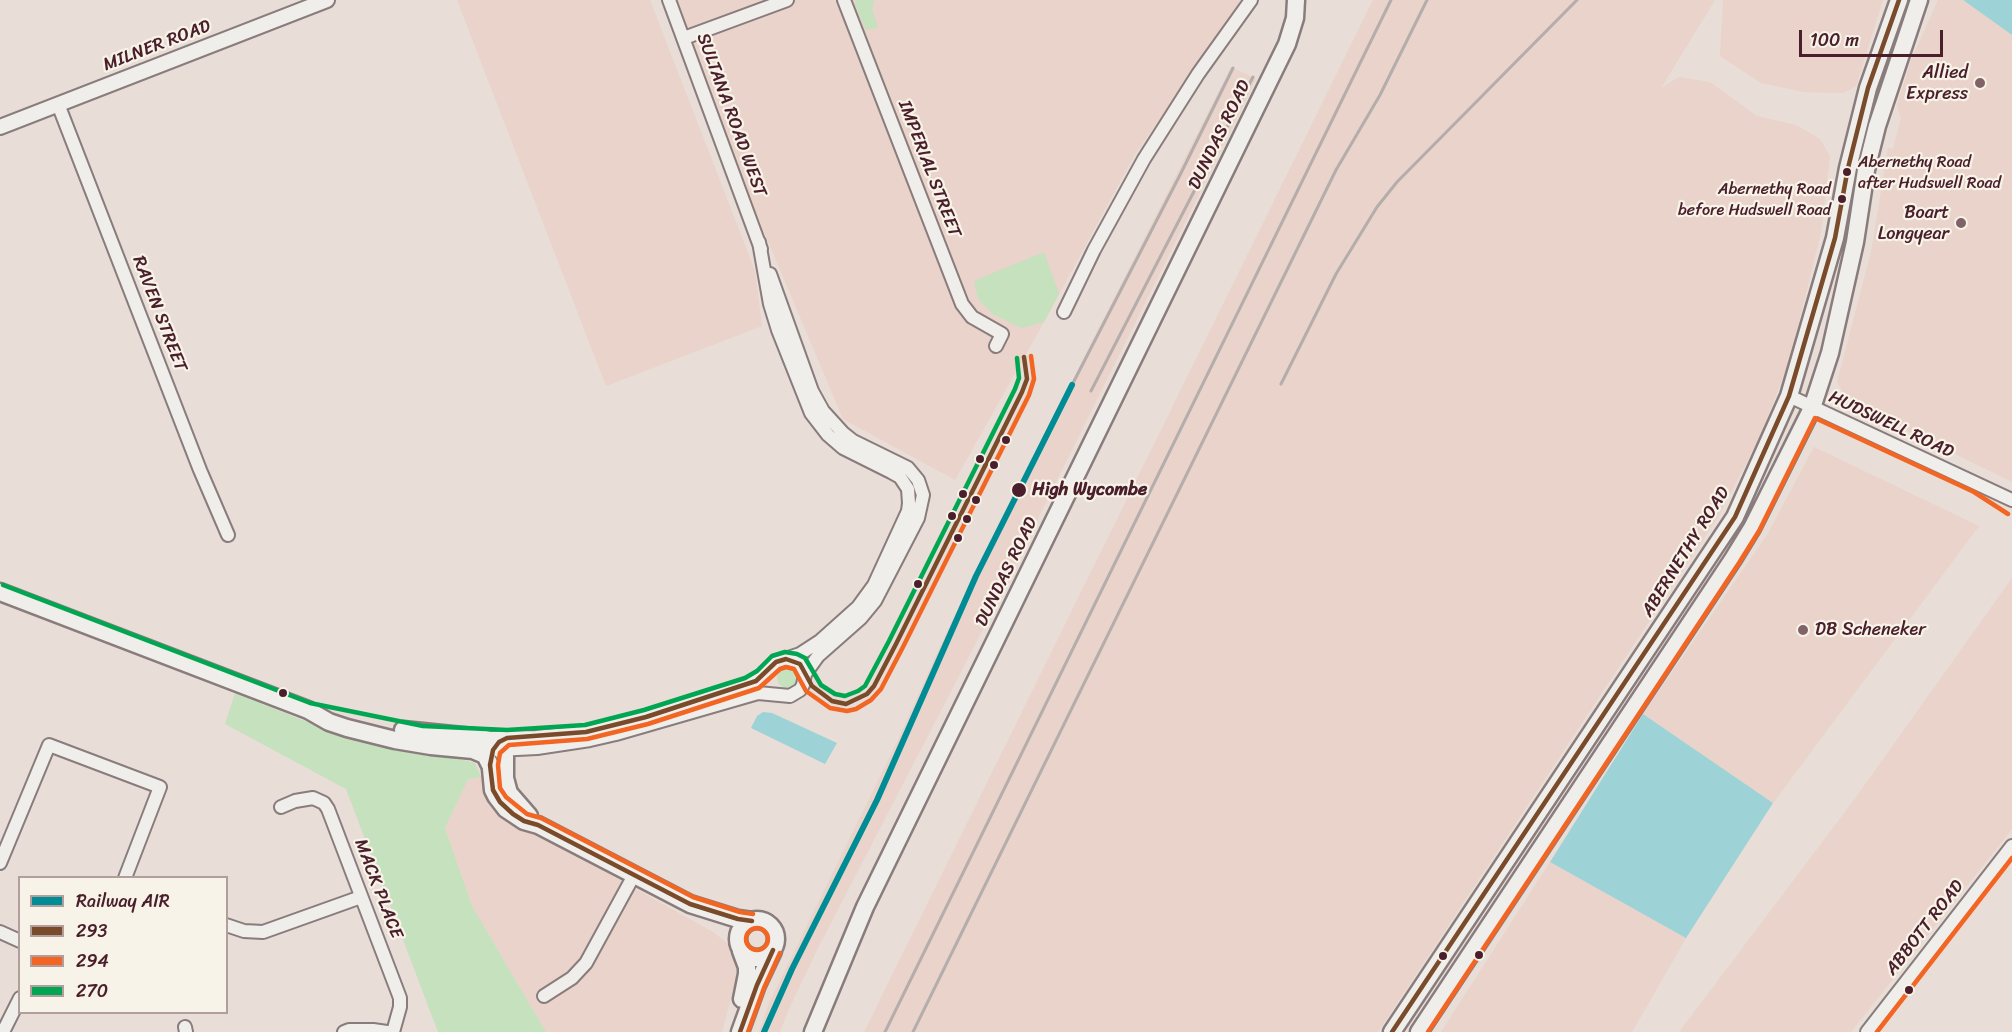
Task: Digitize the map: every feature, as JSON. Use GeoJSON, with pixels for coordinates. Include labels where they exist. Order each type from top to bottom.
{"type":"FeatureCollection","features":[{"type":"Feature","properties":{"kind":"main road","name":"DUNDAS ROAD"},"geometry":{"type":"LineString","coordinates":[[813,1032],[865,907],[1287,44],[1295,18],[1296,0]]}},
{"type":"Feature","properties":{"kind":"main road","name":"ABERNETHY ROAD"},"geometry":{"type":"LineString","coordinates":[[1392,1032],[1735,517],[1789,396],[1835,238],[1848,168],[1868,88],[1899,0]]}},
{"type":"Feature","properties":{"kind":"main road"},"geometry":{"type":"LineString","coordinates":[[1419,1032],[1733,559],[1752,528],[1812,408],[1830,353],[1855,242],[1866,170],[1877,126],[1919,0]]}},
{"type":"Feature","properties":{"kind":"main road"},"geometry":{"type":"LineString","coordinates":[[0,592],[308,710],[496,752],[509,793],[538,825],[690,904],[729,930],[746,955],[757,959],[764,958],[774,950]]}},
{"type":"Feature","properties":{"kind":"main road"},"geometry":{"type":"LineString","coordinates":[[690,904],[738,919],[765,922],[771,925],[777,937],[774,950],[730,1032]]}},
{"type":"Feature","properties":{"kind":"main road"},"geometry":{"type":"LineString","coordinates":[[740,1032],[747,998],[747,974],[740,948],[739,933],[741,928],[752,921]]}},
{"type":"Feature","properties":{"kind":"street","name":"MILNER ROAD"},"geometry":{"type":"LineString","coordinates":[[0,127],[327,0]]}},
{"type":"Feature","properties":{"kind":"street","name":"SULTANA ROAD WEST"},"geometry":{"type":"LineString","coordinates":[[669,0],[759,242]]}},
{"type":"Feature","properties":{"kind":"street"},"geometry":{"type":"LineString","coordinates":[[684,38],[787,0]]}},
{"type":"Feature","properties":{"kind":"street","name":"IMPERIAL STREET"},"geometry":{"type":"LineString","coordinates":[[844,0],[962,304],[972,317],[1005,329],[996,346]]}},
{"type":"Feature","properties":{"kind":"street"},"geometry":{"type":"LineString","coordinates":[[1064,312],[1094,250],[1144,159],[1198,74],[1251,0]]}},
{"type":"Feature","properties":{"kind":"street","name":"RAVEN STREET"},"geometry":{"type":"LineString","coordinates":[[58,104],[200,470],[228,535]]}},
{"type":"Feature","properties":{"kind":"street"},"geometry":{"type":"LineString","coordinates":[[496,752],[646,717],[748,685],[762,677],[776,662],[800,654],[820,641],[863,601],[880,573],[905,520],[909,495],[900,477],[843,447],[828,435],[811,413],[770,304],[759,242]]}},
{"type":"Feature","properties":{"kind":"street"},"geometry":{"type":"LineString","coordinates":[[496,752],[559,746],[616,734],[758,693],[790,696],[800,690],[805,674],[818,656],[869,610],[881,592],[918,518],[922,495],[918,480],[908,468],[853,441],[823,411],[812,391],[788,328],[759,242]]}},
{"type":"Feature","properties":{"kind":"street","name":"HUDSWELL ROAD"},"geometry":{"type":"LineString","coordinates":[[1789,396],[2012,500]]}},
{"type":"Feature","properties":{"kind":"street","name":"HUDSWELL ROAD"},"geometry":{"type":"LineString","coordinates":[[1978,485],[2012,508]]}},
{"type":"Feature","properties":{"kind":"street"},"geometry":{"type":"LineString","coordinates":[[786,659],[800,664],[805,674]]}},
{"type":"Feature","properties":{"kind":"street"},"geometry":{"type":"LineString","coordinates":[[770,669],[769,684],[780,695]]}},
{"type":"Feature","properties":{"kind":"street"},"geometry":{"type":"LineString","coordinates":[[0,863],[49,745],[160,787],[126,876]]}},
{"type":"Feature","properties":{"kind":"street","name":"MACK PLACE"},"geometry":{"type":"LineString","coordinates":[[281,807],[306,798],[319,800],[327,808],[400,998],[400,1007],[393,1032]]}},
{"type":"Feature","properties":{"kind":"street","name":"ABBOTT ROAD"},"geometry":{"type":"LineString","coordinates":[[1867,1032],[2012,846]]}},
{"type":"Feature","properties":{"kind":"street"},"geometry":{"type":"LineString","coordinates":[[544,996],[572,978],[586,963],[634,875]]}},
{"type":"Feature","properties":{"kind":"street"},"geometry":{"type":"LineString","coordinates":[[228,926],[244,931],[263,932],[361,897]]}},
{"type":"Feature","properties":{"kind":"street"},"geometry":{"type":"LineString","coordinates":[[0,932],[18,940]]}},
{"type":"Feature","properties":{"kind":"street"},"geometry":{"type":"LineString","coordinates":[[3,1032],[18,1002]]}},
{"type":"Feature","properties":{"kind":"street"},"geometry":{"type":"LineString","coordinates":[[344,1032],[357,1030],[387,1032]]}},
{"type":"Feature","properties":{"kind":"shaded area"},"geometry":{"type":"Polygon","coordinates":[[[457,0],[650,0],[755,271],[762,326],[606,386],[457,0]]]}},
{"type":"Feature","properties":{"kind":"shaded area"},"geometry":{"type":"Polygon","coordinates":[[[666,0],[1241,0],[1134,156],[955,480],[843,419],[666,0]]]}},
{"type":"Feature","properties":{"kind":"shaded area"},"geometry":{"type":"Polygon","coordinates":[[[1373,0],[1715,0],[1661,88],[1679,77],[1710,82],[1757,116],[1796,125],[1820,139],[1830,156],[1821,232],[1790,359],[1760,437],[1718,517],[1378,1032],[864,1032],[1373,0]]]}},
{"type":"Feature","properties":{"kind":"shaded area"},"geometry":{"type":"Polygon","coordinates":[[[1723,0],[1883,0],[1856,86],[1843,93],[1804,92],[1761,83],[1720,56],[1723,0]]]}},
{"type":"Feature","properties":{"kind":"shaded area"},"geometry":{"type":"Polygon","coordinates":[[[1938,0],[1963,0],[2012,35],[2012,482],[1848,401],[1837,382],[1871,252],[1888,148],[1893,149],[1901,118],[1897,106],[1911,60],[1938,0]]]}},
{"type":"Feature","properties":{"kind":"shaded area"},"geometry":{"type":"Polygon","coordinates":[[[1231,67],[1256,79],[975,645],[818,948],[780,1032],[759,1032],[769,1003],[898,740],[992,539],[1231,67]]]}},
{"type":"Feature","properties":{"kind":"shaded area"},"geometry":{"type":"Polygon","coordinates":[[[1814,447],[1979,526],[1773,803],[1643,714],[1767,535],[1814,447]]]}},
{"type":"Feature","properties":{"kind":"shaded area"},"geometry":{"type":"Polygon","coordinates":[[[2012,578],[2012,829],[1851,1032],[1679,1032],[1854,800],[2012,578]]]}},
{"type":"Feature","properties":{"kind":"shaded area"},"geometry":{"type":"Polygon","coordinates":[[[481,777],[490,805],[505,816],[713,932],[733,948],[737,975],[722,1032],[546,1032],[472,906],[445,828],[468,778],[481,777]]]}},
{"type":"Feature","properties":{"kind":"shaded area"},"geometry":{"type":"Polygon","coordinates":[[[1550,862],[1686,938],[1632,1032],[1441,1032],[1550,862]]]}},
{"type":"Feature","properties":{"kind":"green space"},"geometry":{"type":"Polygon","coordinates":[[[856,0],[874,0],[872,9],[878,27],[866,30],[855,5],[856,0]]]}},
{"type":"Feature","properties":{"kind":"green space"},"geometry":{"type":"Polygon","coordinates":[[[1044,252],[1059,294],[1044,322],[1021,328],[993,314],[978,299],[974,281],[1044,252]]]}},
{"type":"Feature","properties":{"kind":"green space"},"geometry":{"type":"Polygon","coordinates":[[[787,668],[794,671],[797,678],[794,685],[787,688],[780,685],[777,678],[780,671],[787,668]]]}},
{"type":"Feature","properties":{"kind":"green space"},"geometry":{"type":"Polygon","coordinates":[[[235,693],[302,720],[389,748],[443,755],[475,763],[481,777],[468,779],[445,828],[472,906],[546,1032],[438,1032],[346,789],[225,724],[235,693]]]}},
{"type":"Feature","properties":{"kind":"water"},"geometry":{"type":"Polygon","coordinates":[[[1963,0],[2012,0],[2012,35],[1963,0]]]}},
{"type":"Feature","properties":{"kind":"water"},"geometry":{"type":"Polygon","coordinates":[[[763,712],[772,713],[837,743],[825,764],[751,728],[757,716],[763,712]]]}},
{"type":"Feature","properties":{"kind":"water"},"geometry":{"type":"Polygon","coordinates":[[[1643,714],[1773,803],[1686,938],[1550,862],[1643,714]]]}},
{"type":"Feature","properties":{"kind":"railway"},"geometry":{"type":"LineString","coordinates":[[885,1032],[1391,0]]}},
{"type":"Feature","properties":{"kind":"railway"},"geometry":{"type":"LineString","coordinates":[[913,1032],[1336,170],[1380,95],[1427,0]]}},
{"type":"Feature","properties":{"kind":"railway"},"geometry":{"type":"LineString","coordinates":[[1281,384],[1336,274],[1377,207],[1397,182],[1577,0]]}},
{"type":"Feature","properties":{"kind":"railway"},"geometry":{"type":"LineString","coordinates":[[1072,385],[1233,68]]}},
{"type":"Feature","properties":{"kind":"railway"},"geometry":{"type":"LineString","coordinates":[[1091,391],[1253,77]]}},
{"type":"Feature","properties":{"kind":"rail line","name":"AIR"},"geometry":{"type":"LineString","coordinates":[[764,1032],[792,969],[877,800],[976,576],[1072,385]]}},
{"type":"Feature","properties":{"kind":"transit line","name":"293"},"geometry":{"type":"LineString","coordinates":[[1392,1032],[1735,517],[1789,396],[1835,238],[1848,168],[1868,88],[1899,0]]}},
{"type":"Feature","properties":{"kind":"transit line","name":"294"},"geometry":{"type":"LineString","coordinates":[[753,914],[693,897],[541,818],[527,814],[506,797],[500,788],[498,765],[500,753],[509,745],[587,739],[648,724],[759,688],[780,669],[786,667],[794,669],[806,691],[830,708],[847,711],[856,709],[871,700],[881,689],[903,647],[1029,395],[1034,379],[1031,356]]}},
{"type":"Feature","properties":{"kind":"transit line","name":"293"},"geometry":{"type":"LineString","coordinates":[[752,921],[690,904],[513,814],[500,802],[493,790],[490,765],[493,750],[499,742],[507,738],[586,732],[646,717],[756,681],[776,662],[786,659],[800,664],[812,686],[832,701],[846,704],[867,694],[874,686],[896,644],[1022,392],[1027,379],[1024,357]]}},
{"type":"Feature","properties":{"kind":"transit line","name":"270"},"geometry":{"type":"LineString","coordinates":[[3,585],[310,703],[423,726],[507,730],[585,725],[644,710],[745,678],[757,671],[772,656],[785,652],[805,658],[821,685],[835,694],[845,696],[865,686],[889,641],[1015,389],[1019,378],[1017,358]]}},
{"type":"Feature","properties":{"kind":"transit line","name":"294"},"geometry":{"type":"LineString","coordinates":[[1428,1032],[1739,563],[1759,531],[1815,418],[1974,492],[2008,514]]}},
{"type":"Feature","properties":{"kind":"transit line","name":"294"},"geometry":{"type":"LineString","coordinates":[[1877,1032],[2012,858]]}},
{"type":"Feature","properties":{"kind":"transit line","name":"294"},"geometry":{"type":"LineString","coordinates":[[757,928],[765,931],[768,939],[765,947],[757,950],[749,947],[746,939],[749,931],[757,928]]}},
{"type":"Feature","properties":{"kind":"transit line","name":"293"},"geometry":{"type":"LineString","coordinates":[[740,1032],[773,950]]}},
{"type":"Feature","properties":{"kind":"transit line","name":"294"},"geometry":{"type":"LineString","coordinates":[[748,1032],[780,953]]}},
{"type":"Feature","properties":{"kind":"place","name":"Allied Express"},"geometry":{"type":"Point","coordinates":[1980,83]}},
{"type":"Feature","properties":{"kind":"place","name":"Abernethy Road after Hudswell Road"},"geometry":{"type":"Point","coordinates":[1847,172]}},
{"type":"Feature","properties":{"kind":"place","name":"Abernethy Road before Hudswell Road"},"geometry":{"type":"Point","coordinates":[1842,199]}},
{"type":"Feature","properties":{"kind":"place","name":"Boart Longyear"},"geometry":{"type":"Point","coordinates":[1961,223]}},
{"type":"Feature","properties":{"kind":"place","name":"High Wycombe"},"geometry":{"type":"Point","coordinates":[1019,490]}},
{"type":"Feature","properties":{"kind":"place","name":"DB Scheneker"},"geometry":{"type":"Point","coordinates":[1803,630]}}]}
